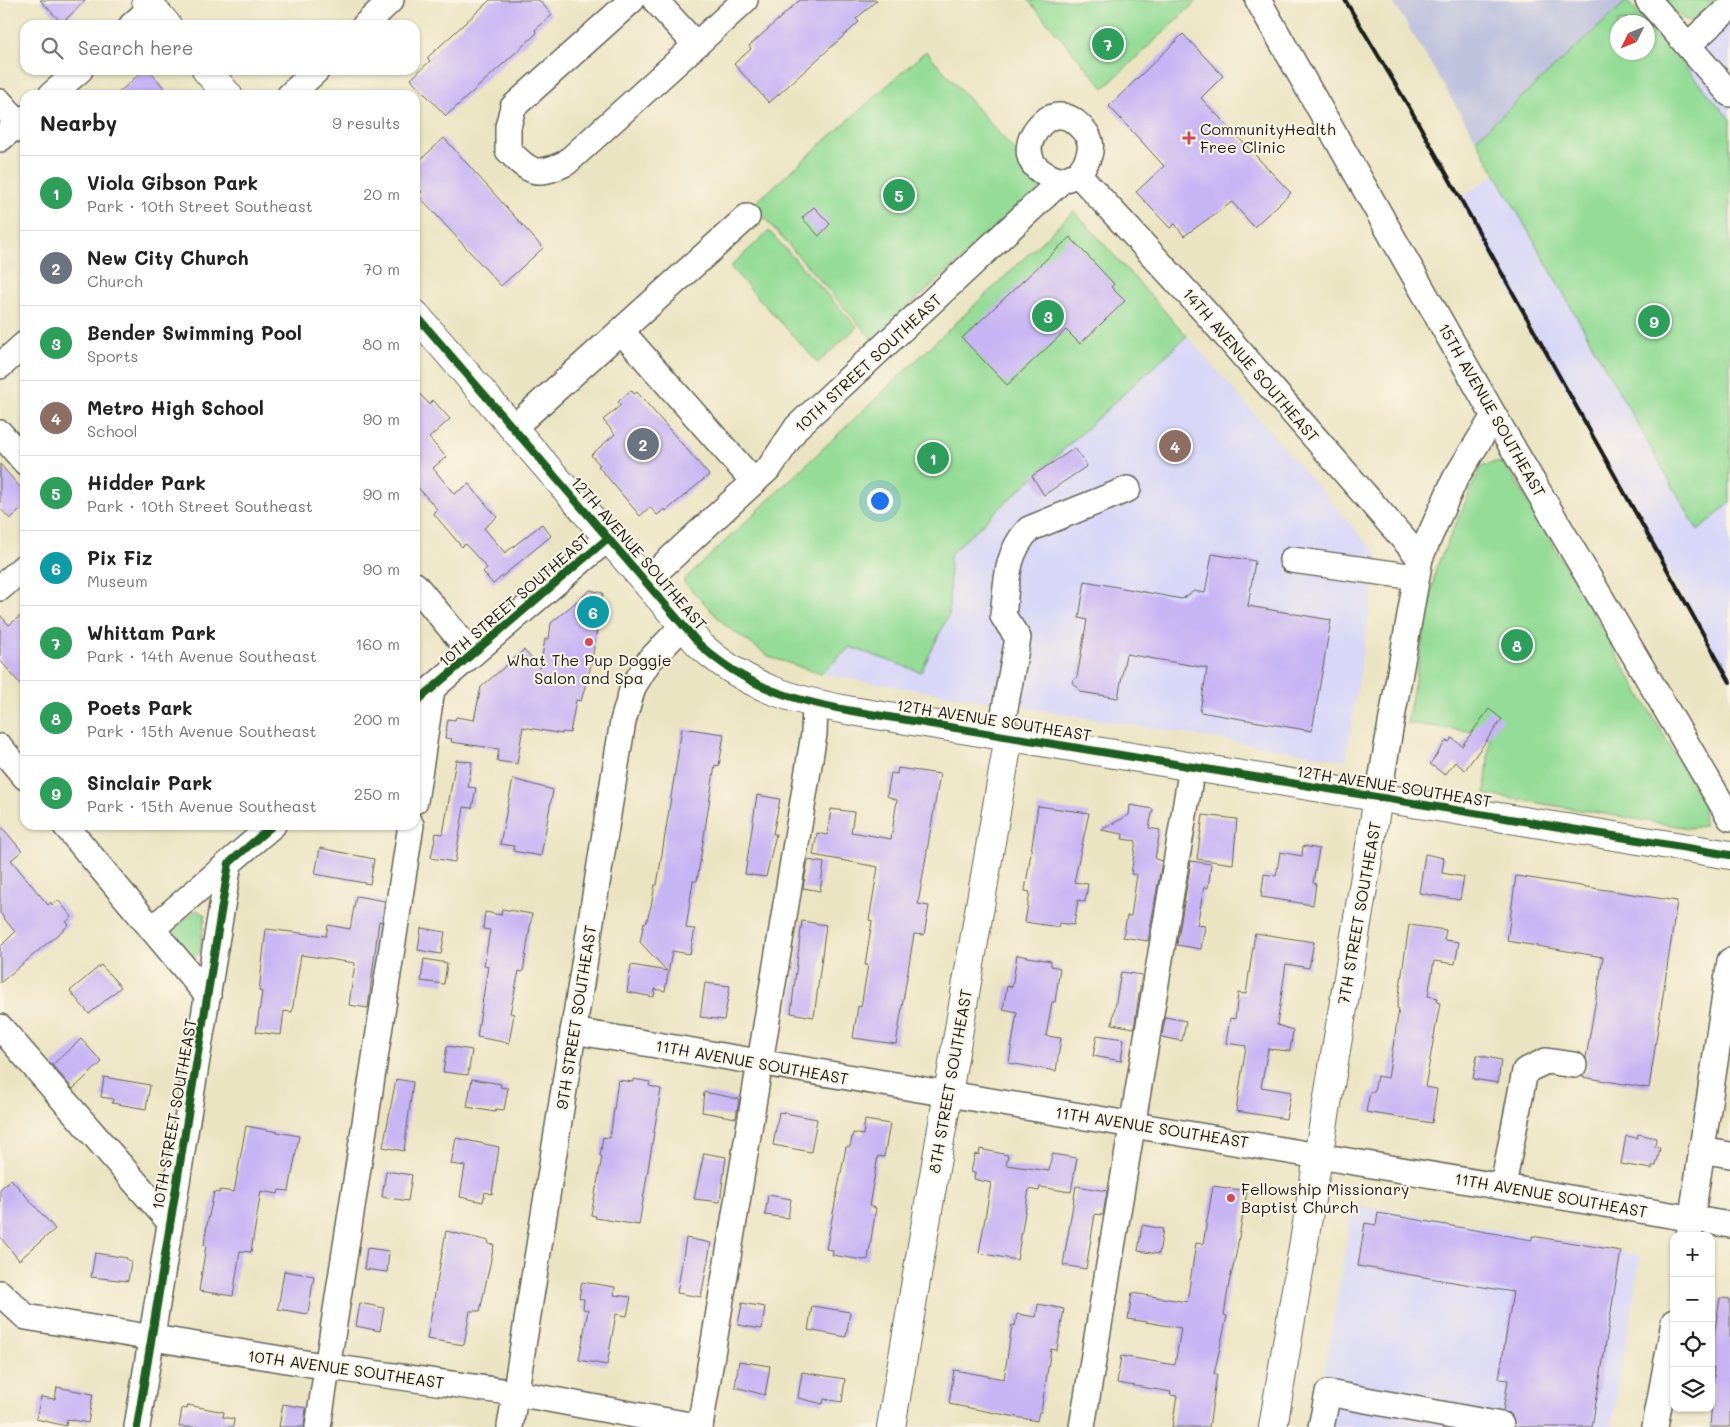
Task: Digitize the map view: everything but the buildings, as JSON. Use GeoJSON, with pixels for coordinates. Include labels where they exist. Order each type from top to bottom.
{"type":"FeatureCollection","features":[{"type":"Feature","properties":{"kind":"main road"},"geometry":{"type":"LineString","coordinates":[[210,75],[224,90]]}},
{"type":"Feature","properties":{"kind":"main road","name":"12TH AVENUE SOUTHEAST"},"geometry":{"type":"LineString","coordinates":[[420,320],[683,626],[720,663],[764,688],[815,704],[1730,855]]}},
{"type":"Feature","properties":{"kind":"main road","name":"8TH STREET SOUTHEAST"},"geometry":{"type":"LineString","coordinates":[[891,1427],[1005,735]]}},
{"type":"Feature","properties":{"kind":"main road","name":"7TH STREET SOUTHEAST"},"geometry":{"type":"LineString","coordinates":[[1273,1427],[1378,798]]}},
{"type":"Feature","properties":{"kind":"street"},"geometry":{"type":"LineString","coordinates":[[370,20],[391,0]]}},
{"type":"Feature","properties":{"kind":"street"},"geometry":{"type":"LineString","coordinates":[[632,0],[513,107],[508,127],[508,150],[525,168],[547,172],[566,163],[745,0]]}},
{"type":"Feature","properties":{"kind":"street"},"geometry":{"type":"LineString","coordinates":[[654,0],[696,45]]}},
{"type":"Feature","properties":{"kind":"street","name":"15TH AVENUE SOUTHEAST"},"geometry":{"type":"LineString","coordinates":[[1258,0],[1494,416],[1730,818]]}},
{"type":"Feature","properties":{"kind":"street"},"geometry":{"type":"LineString","coordinates":[[1648,0],[1730,94]]}},
{"type":"Feature","properties":{"kind":"street"},"geometry":{"type":"LineString","coordinates":[[1688,45],[1730,7]]}},
{"type":"Feature","properties":{"kind":"street"},"geometry":{"type":"LineString","coordinates":[[140,20],[155,11]]}},
{"type":"Feature","properties":{"kind":"street"},"geometry":{"type":"LineString","coordinates":[[57,90],[74,75]]}},
{"type":"Feature","properties":{"kind":"street"},"geometry":{"type":"LineString","coordinates":[[295,90],[312,75]]}},
{"type":"Feature","properties":{"kind":"street"},"geometry":{"type":"LineString","coordinates":[[0,102],[17,128]]}},
{"type":"Feature","properties":{"kind":"street","name":"10TH STREET SOUTHEAST"},"geometry":{"type":"LineString","coordinates":[[644,582],[770,467],[797,427],[1070,178]]}},
{"type":"Feature","properties":{"kind":"street","name":"14TH AVENUE SOUTHEAST"},"geometry":{"type":"LineString","coordinates":[[1070,178],[1206,312],[1418,568]]}},
{"type":"Feature","properties":{"kind":"street"},"geometry":{"type":"LineString","coordinates":[[513,428],[747,217]]}},
{"type":"Feature","properties":{"kind":"street"},"geometry":{"type":"LineString","coordinates":[[621,331],[754,482]]}},
{"type":"Feature","properties":{"kind":"street"},"geometry":{"type":"LineString","coordinates":[[0,366],[20,348]]}},
{"type":"Feature","properties":{"kind":"street","name":"7TH STREET SOUTHEAST"},"geometry":{"type":"LineString","coordinates":[[1378,798],[1418,568],[1455,479],[1494,416]]}},
{"type":"Feature","properties":{"kind":"street"},"geometry":{"type":"LineString","coordinates":[[0,433],[20,456]]}},
{"type":"Feature","properties":{"kind":"street"},"geometry":{"type":"LineString","coordinates":[[1005,735],[1018,638],[1003,616],[1010,558],[1018,541],[1029,529],[1128,489]]}},
{"type":"Feature","properties":{"kind":"street","name":"10TH STREET SOUTHEAST"},"geometry":{"type":"LineString","coordinates":[[424,696],[608,538]]}},
{"type":"Feature","properties":{"kind":"street"},"geometry":{"type":"LineString","coordinates":[[1292,560],[1418,568]]}},
{"type":"Feature","properties":{"kind":"street"},"geometry":{"type":"LineString","coordinates":[[0,588],[20,570]]}},
{"type":"Feature","properties":{"kind":"street"},"geometry":{"type":"LineString","coordinates":[[420,591],[472,654]]}},
{"type":"Feature","properties":{"kind":"street","name":"9TH STREET SOUTHEAST"},"geometry":{"type":"LineString","coordinates":[[510,1427],[623,721],[633,687],[649,661],[683,626]]}},
{"type":"Feature","properties":{"kind":"street"},"geometry":{"type":"LineString","coordinates":[[420,743],[424,696]]}},
{"type":"Feature","properties":{"kind":"street"},"geometry":{"type":"LineString","coordinates":[[700,1427],[814,734],[815,704]]}},
{"type":"Feature","properties":{"kind":"street"},"geometry":{"type":"LineString","coordinates":[[0,747],[20,771]]}},
{"type":"Feature","properties":{"kind":"street"},"geometry":{"type":"LineString","coordinates":[[1082,1427],[1192,766]]}},
{"type":"Feature","properties":{"kind":"street"},"geometry":{"type":"LineString","coordinates":[[69,830],[208,996]]}},
{"type":"Feature","properties":{"kind":"street"},"geometry":{"type":"LineString","coordinates":[[152,929],[267,830]]}},
{"type":"Feature","properties":{"kind":"street"},"geometry":{"type":"LineString","coordinates":[[318,1427],[329,1367],[410,830]]}},
{"type":"Feature","properties":{"kind":"street","name":"10TH STREET SOUTHEAST"},"geometry":{"type":"LineString","coordinates":[[137,1427],[230,863]]}},
{"type":"Feature","properties":{"kind":"street"},"geometry":{"type":"LineString","coordinates":[[1690,1227],[1730,961]]}},
{"type":"Feature","properties":{"kind":"street"},"geometry":{"type":"LineString","coordinates":[[0,1027],[170,1221]]}},
{"type":"Feature","properties":{"kind":"street","name":"11TH AVENUE SOUTHEAST"},"geometry":{"type":"LineString","coordinates":[[573,1031],[760,1064],[1318,1154],[1503,1186],[1690,1227],[1730,1225]]}},
{"type":"Feature","properties":{"kind":"street"},"geometry":{"type":"LineString","coordinates":[[1503,1186],[1525,1071],[1546,1061],[1574,1065]]}},
{"type":"Feature","properties":{"kind":"street"},"geometry":{"type":"LineString","coordinates":[[1702,1150],[1730,1155]]}},
{"type":"Feature","properties":{"kind":"street"},"geometry":{"type":"LineString","coordinates":[[0,1294],[26,1317]]}},
{"type":"Feature","properties":{"kind":"street","name":"10TH AVENUE SOUTHEAST"},"geometry":{"type":"LineString","coordinates":[[0,1318],[26,1317],[329,1367],[516,1393],[700,1427]]}},
{"type":"Feature","properties":{"kind":"street"},"geometry":{"type":"LineString","coordinates":[[1656,1427],[1670,1345]]}},
{"type":"Feature","properties":{"kind":"street"},"geometry":{"type":"LineString","coordinates":[[1321,1427],[1328,1393],[1501,1425]]}},
{"type":"Feature","properties":{"kind":"shaded area"},"geometry":{"type":"Polygon","coordinates":[[[1392,0],[1627,1],[1610,15],[1476,139],[1392,0]]]}},
{"type":"Feature","properties":{"kind":"shaded area"},"geometry":{"type":"Polygon","coordinates":[[[1730,7],[1730,681],[1459,199],[1688,45],[1730,7]]]}},
{"type":"Feature","properties":{"kind":"shaded area"},"geometry":{"type":"Polygon","coordinates":[[[1187,336],[1378,556],[1346,760],[821,674],[1187,336]]]}},
{"type":"Feature","properties":{"kind":"shaded area"},"geometry":{"type":"Polygon","coordinates":[[[1353,1204],[1641,1256],[1612,1427],[1315,1427],[1353,1204]]]}},
{"type":"Feature","properties":{"kind":"green space"},"geometry":{"type":"Polygon","coordinates":[[[1028,0],[1198,0],[1104,88],[1028,0]]]}},
{"type":"Feature","properties":{"kind":"green space"},"geometry":{"type":"Polygon","coordinates":[[[1665,0],[1719,0],[1703,15],[1692,21],[1681,17],[1665,0]]]}},
{"type":"Feature","properties":{"kind":"green space"},"geometry":{"type":"Polygon","coordinates":[[[1627,1],[1640,15],[1612,15],[1627,1]]]}},
{"type":"Feature","properties":{"kind":"green space"},"geometry":{"type":"Polygon","coordinates":[[[1610,17],[1610,60],[1655,60],[1655,32],[1730,119],[1730,503],[1698,531],[1476,139],[1610,17]]]}},
{"type":"Feature","properties":{"kind":"green space"},"geometry":{"type":"Polygon","coordinates":[[[926,51],[1045,185],[872,339],[753,205],[926,51]]]}},
{"type":"Feature","properties":{"kind":"green space"},"geometry":{"type":"Polygon","coordinates":[[[1074,211],[1187,336],[950,554],[949,614],[921,672],[850,647],[821,674],[770,657],[725,625],[683,581],[1074,211]]]}},
{"type":"Feature","properties":{"kind":"green space"},"geometry":{"type":"Polygon","coordinates":[[[769,231],[857,327],[818,363],[730,267],[769,231]]]}},
{"type":"Feature","properties":{"kind":"green space"},"geometry":{"type":"Polygon","coordinates":[[[1495,462],[1504,464],[1510,471],[1703,803],[1704,826],[1689,828],[1485,794],[1490,734],[1407,723],[1436,568],[1481,467],[1495,462]]]}},
{"type":"Feature","properties":{"kind":"green space"},"geometry":{"type":"Polygon","coordinates":[[[197,910],[205,915],[200,951],[195,957],[185,950],[172,933],[173,929],[197,910]]]}},
{"type":"Feature","properties":{"kind":"railway"},"geometry":{"type":"LineString","coordinates":[[1345,0],[1412,112],[1730,682]]}},
{"type":"Feature","properties":{"kind":"cycle path"},"geometry":{"type":"LineString","coordinates":[[420,320],[700,645],[735,671],[771,690],[809,702],[852,711],[1730,855]]}},
{"type":"Feature","properties":{"kind":"cycle path"},"geometry":{"type":"LineString","coordinates":[[420,699],[608,538]]}},
{"type":"Feature","properties":{"kind":"cycle path"},"geometry":{"type":"LineString","coordinates":[[137,1427],[229,863],[267,830]]}},
{"type":"Feature","properties":{"kind":"place","name":"Whittam Park"},"geometry":{"type":"Point","coordinates":[1108,44]}},
{"type":"Feature","properties":{"kind":"place","name":"CommunityHealth Free Clinic"},"geometry":{"type":"Point","coordinates":[1189,138]}},
{"type":"Feature","properties":{"kind":"place","name":"Hidder Park"},"geometry":{"type":"Point","coordinates":[899,195]}},
{"type":"Feature","properties":{"kind":"place","name":"Bender Swimming Pool"},"geometry":{"type":"Point","coordinates":[1048,316]}},
{"type":"Feature","properties":{"kind":"place","name":"Sinclair Park"},"geometry":{"type":"Point","coordinates":[1654,321]}},
{"type":"Feature","properties":{"kind":"place","name":"New City Church"},"geometry":{"type":"Point","coordinates":[643,444]}},
{"type":"Feature","properties":{"kind":"place","name":"Metro High School"},"geometry":{"type":"Point","coordinates":[1175,446]}},
{"type":"Feature","properties":{"kind":"place","name":"Viola Gibson Park"},"geometry":{"type":"Point","coordinates":[933,458]}},
{"type":"Feature","properties":{"kind":"place","name":"Pix Fiz"},"geometry":{"type":"Point","coordinates":[593,612]}},
{"type":"Feature","properties":{"kind":"place","name":"What The Pup Doggie Salon and Spa"},"geometry":{"type":"Point","coordinates":[589,642]}},
{"type":"Feature","properties":{"kind":"place","name":"Poets Park"},"geometry":{"type":"Point","coordinates":[1517,645]}},
{"type":"Feature","properties":{"kind":"place","name":"Fellowship Missionary Baptist Church"},"geometry":{"type":"Point","coordinates":[1231,1198]}}]}
